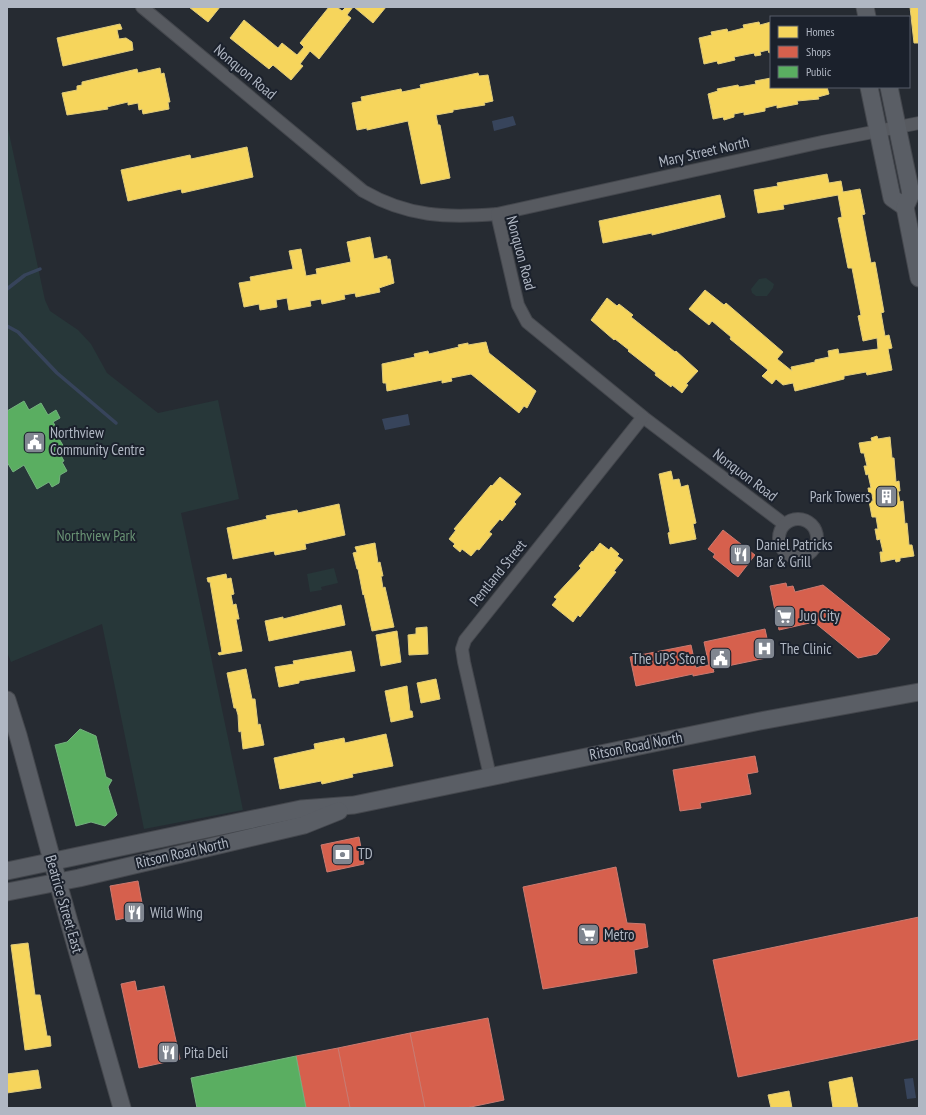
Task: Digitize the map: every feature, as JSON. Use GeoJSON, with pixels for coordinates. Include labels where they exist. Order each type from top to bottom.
{"type":"FeatureCollection","features":[{"type":"Feature","properties":{"kind":"main road"},"geometry":{"type":"LineString","coordinates":[[869,88],[892,198],[905,207]]}},
{"type":"Feature","properties":{"kind":"main road"},"geometry":{"type":"LineString","coordinates":[[889,88],[911,194],[905,207],[919,278]]}},
{"type":"Feature","properties":{"kind":"main road","name":"Ritson Road North"},"geometry":{"type":"LineString","coordinates":[[7,871],[301,809],[354,805],[760,721],[919,692]]}},
{"type":"Feature","properties":{"kind":"main road","name":"Beatrice Street East"},"geometry":{"type":"LineString","coordinates":[[7,700],[122,1108]]}},
{"type":"Feature","properties":{"kind":"main road","name":"Ritson Road North"},"geometry":{"type":"LineString","coordinates":[[7,892],[58,882],[304,825],[354,805]]}},
{"type":"Feature","properties":{"kind":"street","name":"Nonquon Road"},"geometry":{"type":"LineString","coordinates":[[142,7],[363,190],[379,200],[407,210],[448,217],[497,214],[518,305],[521,314],[527,322],[643,417],[784,524]]}},
{"type":"Feature","properties":{"kind":"street","name":"Mary Street North"},"geometry":{"type":"LineString","coordinates":[[497,214],[919,123]]}},
{"type":"Feature","properties":{"kind":"street","name":"Pentland Street"},"geometry":{"type":"LineString","coordinates":[[490,776],[464,662],[462,649],[465,640],[643,417]]}},
{"type":"Feature","properties":{"kind":"green space","name":"Northview Park"},"geometry":{"type":"Polygon","coordinates":[[[7,124],[45,300],[50,311],[78,330],[91,344],[107,373],[158,413],[218,400],[239,499],[181,513],[243,810],[144,829],[102,624],[11,662],[7,652],[7,124]]]}},
{"type":"Feature","properties":{"kind":"green space"},"geometry":{"type":"Polygon","coordinates":[[[766,278],[774,284],[773,288],[767,296],[756,296],[752,293],[751,289],[759,279],[766,278]]]}},
{"type":"Feature","properties":{"kind":"green space"},"geometry":{"type":"Polygon","coordinates":[[[334,568],[338,583],[321,587],[322,590],[310,592],[307,574],[334,568]]]}},
{"type":"Feature","properties":{"kind":"water"},"geometry":{"type":"Polygon","coordinates":[[[513,116],[516,125],[494,131],[492,121],[513,116]]]}},
{"type":"Feature","properties":{"kind":"water"},"geometry":{"type":"Polygon","coordinates":[[[408,414],[410,425],[385,430],[382,419],[408,414]]]}},
{"type":"Feature","properties":{"kind":"water"},"geometry":{"type":"Polygon","coordinates":[[[913,1078],[916,1098],[907,1099],[904,1079],[913,1078]]]}},
{"type":"Feature","properties":{"kind":"building: Homes"},"geometry":{"type":"Polygon","coordinates":[[[189,7],[220,7],[208,22],[189,7]]]}},
{"type":"Feature","properties":{"kind":"building: Homes"},"geometry":{"type":"Polygon","coordinates":[[[329,7],[337,7],[342,11],[346,7],[353,7],[347,15],[351,18],[319,59],[310,51],[300,64],[303,66],[291,80],[273,65],[269,69],[230,38],[244,20],[278,48],[282,43],[297,55],[304,47],[300,43],[329,7]]]}},
{"type":"Feature","properties":{"kind":"building: Homes"},"geometry":{"type":"Polygon","coordinates":[[[354,7],[386,7],[373,23],[354,7]]]}},
{"type":"Feature","properties":{"kind":"building: Homes"},"geometry":{"type":"Polygon","coordinates":[[[910,7],[919,7],[919,43],[914,43],[910,7]]]}},
{"type":"Feature","properties":{"kind":"building: Homes"},"geometry":{"type":"Polygon","coordinates":[[[759,22],[760,25],[770,22],[770,52],[768,50],[760,52],[761,55],[755,56],[754,53],[734,57],[735,60],[718,64],[717,61],[704,64],[699,38],[712,35],[711,32],[727,29],[728,32],[744,28],[743,25],[759,22]]]}},
{"type":"Feature","properties":{"kind":"building: Homes"},"geometry":{"type":"Polygon","coordinates":[[[120,24],[122,29],[117,30],[119,39],[126,38],[132,42],[133,50],[63,66],[57,38],[120,24]]]}},
{"type":"Feature","properties":{"kind":"building: Homes"},"geometry":{"type":"Polygon","coordinates":[[[160,68],[161,74],[164,73],[170,102],[168,102],[169,109],[143,114],[142,109],[139,110],[138,103],[128,105],[128,102],[107,107],[108,109],[67,115],[62,93],[77,90],[77,86],[82,85],[82,82],[137,69],[138,73],[160,68]]]}},
{"type":"Feature","properties":{"kind":"building: Homes"},"geometry":{"type":"Polygon","coordinates":[[[478,73],[479,76],[488,75],[493,101],[484,103],[485,105],[453,110],[453,112],[436,115],[438,125],[440,125],[450,178],[421,184],[408,121],[367,130],[367,128],[357,130],[352,103],[362,101],[361,97],[401,89],[402,92],[421,88],[420,85],[478,73]]]}},
{"type":"Feature","properties":{"kind":"building: Homes"},"geometry":{"type":"Polygon","coordinates":[[[770,78],[770,88],[827,88],[829,94],[818,97],[819,99],[797,101],[798,104],[777,108],[777,105],[765,108],[765,111],[744,115],[744,112],[734,114],[734,117],[724,120],[723,117],[713,119],[708,94],[718,91],[717,89],[738,85],[739,87],[756,84],[755,81],[770,78]]]}},
{"type":"Feature","properties":{"kind":"building: Homes"},"geometry":{"type":"Polygon","coordinates":[[[247,147],[253,177],[182,193],[181,189],[128,201],[121,170],[190,155],[191,159],[247,147]]]}},
{"type":"Feature","properties":{"kind":"building: Homes"},"geometry":{"type":"Polygon","coordinates":[[[827,174],[829,183],[841,181],[843,192],[860,189],[865,214],[862,215],[871,263],[875,262],[884,312],[881,313],[885,336],[889,335],[892,348],[888,349],[892,370],[867,375],[866,372],[844,376],[844,379],[795,391],[793,383],[783,385],[776,379],[772,384],[762,376],[768,370],[730,339],[731,337],[712,321],[709,325],[689,309],[705,290],[724,305],[726,303],[783,352],[777,359],[792,371],[791,367],[815,362],[815,360],[829,357],[828,351],[838,349],[839,354],[878,349],[877,338],[863,341],[858,316],[861,315],[852,268],[848,268],[838,218],[842,217],[838,195],[783,205],[784,209],[758,213],[754,190],[778,186],[777,183],[827,174]]]}},
{"type":"Feature","properties":{"kind":"building: Homes"},"geometry":{"type":"Polygon","coordinates":[[[720,195],[725,217],[652,235],[652,233],[603,243],[599,221],[720,195]]]}},
{"type":"Feature","properties":{"kind":"building: Homes"},"geometry":{"type":"Polygon","coordinates":[[[370,237],[374,259],[387,256],[387,259],[390,259],[394,283],[379,288],[380,292],[356,297],[355,293],[344,295],[345,299],[322,304],[321,299],[310,301],[311,306],[289,310],[287,298],[276,300],[277,307],[260,310],[259,304],[244,307],[239,283],[251,281],[250,277],[293,269],[289,251],[301,249],[306,276],[317,274],[316,269],[351,262],[347,242],[370,237]]]}},
{"type":"Feature","properties":{"kind":"building: Homes"},"geometry":{"type":"Polygon","coordinates":[[[607,298],[617,306],[619,304],[633,315],[631,317],[675,352],[676,351],[698,371],[686,384],[688,385],[682,393],[655,375],[656,373],[591,320],[607,298]]]}},
{"type":"Feature","properties":{"kind":"building: Homes"},"geometry":{"type":"Polygon","coordinates":[[[486,342],[489,353],[536,391],[527,408],[524,406],[519,413],[471,374],[451,378],[452,381],[442,383],[442,380],[387,391],[386,383],[383,383],[382,364],[415,357],[414,354],[428,351],[429,354],[459,347],[458,345],[486,342]]]}},
{"type":"Feature","properties":{"kind":"building: Homes","name":"Park Towers"},"geometry":{"type":"Polygon","coordinates":[[[877,436],[878,439],[890,437],[896,482],[899,481],[900,491],[898,491],[900,502],[903,501],[909,545],[912,545],[914,556],[900,558],[900,561],[896,562],[895,559],[881,562],[880,552],[883,552],[880,539],[877,540],[875,529],[878,529],[876,517],[872,517],[869,501],[873,501],[872,494],[869,494],[868,488],[871,488],[868,474],[866,475],[864,466],[867,466],[864,453],[861,453],[859,443],[872,441],[871,438],[877,436]]]}},
{"type":"Feature","properties":{"kind":"building: Homes"},"geometry":{"type":"Polygon","coordinates":[[[671,471],[673,480],[679,479],[681,487],[688,485],[696,523],[693,524],[696,539],[670,544],[668,533],[670,532],[659,474],[671,471]]]}},
{"type":"Feature","properties":{"kind":"building: Homes"},"geometry":{"type":"Polygon","coordinates":[[[500,477],[521,494],[514,502],[516,504],[502,521],[500,519],[489,532],[492,534],[479,550],[477,549],[471,556],[462,549],[460,552],[453,546],[455,544],[449,539],[456,530],[454,529],[491,485],[492,486],[500,477]]]}},
{"type":"Feature","properties":{"kind":"building: Homes"},"geometry":{"type":"Polygon","coordinates":[[[339,504],[345,535],[305,544],[306,549],[275,555],[274,551],[233,559],[227,528],[267,519],[266,516],[297,510],[298,513],[339,504]]]}},
{"type":"Feature","properties":{"kind":"building: Homes"},"geometry":{"type":"Polygon","coordinates":[[[375,543],[378,563],[380,562],[383,576],[381,576],[383,588],[385,587],[394,627],[372,631],[353,553],[357,552],[355,547],[375,543]]]}},
{"type":"Feature","properties":{"kind":"building: Homes"},"geometry":{"type":"Polygon","coordinates":[[[600,543],[609,550],[611,547],[619,554],[617,556],[623,560],[614,571],[616,572],[580,617],[578,615],[573,622],[552,605],[557,599],[554,597],[581,568],[579,566],[600,543]]]}},
{"type":"Feature","properties":{"kind":"building: Homes"},"geometry":{"type":"Polygon","coordinates":[[[226,574],[227,579],[231,578],[234,594],[231,595],[233,605],[236,604],[239,619],[236,619],[242,651],[219,655],[218,653],[222,652],[210,582],[208,582],[207,578],[226,574]]]}},
{"type":"Feature","properties":{"kind":"building: Homes"},"geometry":{"type":"Polygon","coordinates":[[[341,605],[345,625],[269,641],[265,621],[283,617],[283,619],[341,605]]]}},
{"type":"Feature","properties":{"kind":"building: Homes"},"geometry":{"type":"Polygon","coordinates":[[[427,627],[428,654],[409,655],[408,635],[416,634],[416,628],[427,627]]]}},
{"type":"Feature","properties":{"kind":"building: Homes"},"geometry":{"type":"Polygon","coordinates":[[[397,631],[401,662],[381,666],[376,635],[397,631]]]}},
{"type":"Feature","properties":{"kind":"building: Homes"},"geometry":{"type":"Polygon","coordinates":[[[351,651],[355,671],[299,681],[299,683],[279,687],[275,667],[294,664],[293,661],[351,651]]]}},
{"type":"Feature","properties":{"kind":"building: Homes"},"geometry":{"type":"Polygon","coordinates":[[[246,669],[252,699],[255,699],[258,725],[260,724],[264,745],[243,749],[241,731],[239,732],[238,715],[236,708],[234,708],[227,673],[246,669]]]}},
{"type":"Feature","properties":{"kind":"building: Homes"},"geometry":{"type":"Polygon","coordinates":[[[436,679],[440,699],[421,703],[417,683],[436,679]]]}},
{"type":"Feature","properties":{"kind":"building: Homes"},"geometry":{"type":"Polygon","coordinates":[[[407,686],[410,711],[412,711],[413,717],[391,722],[385,691],[407,686]]]}},
{"type":"Feature","properties":{"kind":"building: Homes"},"geometry":{"type":"Polygon","coordinates":[[[386,734],[393,766],[352,774],[353,777],[322,784],[321,781],[280,789],[274,758],[315,749],[314,744],[344,738],[345,743],[386,734]]]}},
{"type":"Feature","properties":{"kind":"building: Homes"},"geometry":{"type":"Polygon","coordinates":[[[28,943],[35,995],[40,995],[47,1036],[50,1036],[51,1046],[25,1050],[11,945],[28,943]]]}},
{"type":"Feature","properties":{"kind":"building: Homes"},"geometry":{"type":"Polygon","coordinates":[[[38,1070],[41,1088],[7,1093],[7,1074],[38,1070]]]}},
{"type":"Feature","properties":{"kind":"building: Homes"},"geometry":{"type":"Polygon","coordinates":[[[852,1077],[858,1108],[833,1108],[829,1082],[852,1077]]]}},
{"type":"Feature","properties":{"kind":"building: Homes"},"geometry":{"type":"Polygon","coordinates":[[[789,1091],[792,1108],[771,1108],[768,1095],[789,1091]]]}},
{"type":"Feature","properties":{"kind":"building: Shops"},"geometry":{"type":"Polygon","coordinates":[[[723,530],[755,555],[738,577],[713,557],[715,554],[708,549],[723,530]]]}},
{"type":"Feature","properties":{"kind":"building: Shops"},"geometry":{"type":"Polygon","coordinates":[[[786,583],[787,587],[793,586],[795,592],[823,585],[890,639],[877,654],[858,658],[814,622],[779,630],[770,586],[786,583]]]}},
{"type":"Feature","properties":{"kind":"building: Shops"},"geometry":{"type":"Polygon","coordinates":[[[765,629],[771,657],[713,669],[714,672],[693,676],[693,674],[636,686],[630,657],[691,645],[696,668],[709,665],[704,642],[765,629]]]}},
{"type":"Feature","properties":{"kind":"building: Shops"},"geometry":{"type":"Polygon","coordinates":[[[755,756],[758,772],[747,774],[751,794],[700,803],[701,808],[680,811],[673,770],[755,756]]]}},
{"type":"Feature","properties":{"kind":"building: Shops","name":"TD"},"geometry":{"type":"Polygon","coordinates":[[[359,837],[364,864],[327,872],[321,845],[359,837]]]}},
{"type":"Feature","properties":{"kind":"building: Shops","name":"Metro"},"geometry":{"type":"Polygon","coordinates":[[[616,867],[627,923],[645,924],[648,947],[634,950],[637,973],[543,989],[523,887],[616,867]]]}},
{"type":"Feature","properties":{"kind":"building: Shops"},"geometry":{"type":"Polygon","coordinates":[[[138,881],[144,914],[116,920],[110,886],[138,881]]]}},
{"type":"Feature","properties":{"kind":"building: Shops"},"geometry":{"type":"Polygon","coordinates":[[[919,917],[919,1039],[738,1077],[713,960],[919,917]]]}},
{"type":"Feature","properties":{"kind":"building: Shops"},"geometry":{"type":"Polygon","coordinates":[[[135,981],[137,991],[164,986],[180,1059],[139,1068],[121,984],[135,981]]]}},
{"type":"Feature","properties":{"kind":"building: Shops"},"geometry":{"type":"Polygon","coordinates":[[[488,1018],[504,1100],[466,1108],[425,1108],[410,1033],[488,1018]]]}},
{"type":"Feature","properties":{"kind":"building: Shops"},"geometry":{"type":"Polygon","coordinates":[[[410,1033],[425,1108],[350,1108],[338,1048],[410,1033]]]}},
{"type":"Feature","properties":{"kind":"building: Shops"},"geometry":{"type":"Polygon","coordinates":[[[338,1048],[350,1108],[306,1108],[296,1056],[338,1048]]]}},
{"type":"Feature","properties":{"kind":"building: Public","name":"Northview Community Centre"},"geometry":{"type":"Polygon","coordinates":[[[24,401],[29,410],[41,403],[48,415],[56,410],[60,418],[53,422],[61,435],[58,437],[64,447],[58,450],[67,471],[60,475],[59,483],[52,487],[49,482],[37,489],[24,465],[13,472],[7,462],[7,411],[24,401]]]}},
{"type":"Feature","properties":{"kind":"building: Public"},"geometry":{"type":"Polygon","coordinates":[[[80,729],[96,736],[106,777],[112,780],[108,787],[117,815],[105,826],[91,822],[76,826],[55,745],[67,742],[80,729]]]}},
{"type":"Feature","properties":{"kind":"building: Public"},"geometry":{"type":"Polygon","coordinates":[[[296,1056],[306,1108],[197,1108],[191,1078],[296,1056]]]}},
{"type":"Feature","properties":{"kind":"waterway"},"geometry":{"type":"LineString","coordinates":[[7,289],[25,275],[40,269]]}},
{"type":"Feature","properties":{"kind":"waterway"},"geometry":{"type":"LineString","coordinates":[[7,326],[18,332],[57,373],[116,423]]}},
{"type":"Feature","properties":{"kind":"place","name":"Northview Community Centre"},"geometry":{"type":"Point","coordinates":[34,442]}},
{"type":"Feature","properties":{"kind":"place","name":"Park Towers"},"geometry":{"type":"Point","coordinates":[886,497]}},
{"type":"Feature","properties":{"kind":"place","name":"Daniel Patricks Bar & Grill"},"geometry":{"type":"Point","coordinates":[741,554]}},
{"type":"Feature","properties":{"kind":"place","name":"Jug City"},"geometry":{"type":"Point","coordinates":[784,616]}},
{"type":"Feature","properties":{"kind":"place","name":"The Clinic"},"geometry":{"type":"Point","coordinates":[764,649]}},
{"type":"Feature","properties":{"kind":"place","name":"The UPS Store"},"geometry":{"type":"Point","coordinates":[721,659]}},
{"type":"Feature","properties":{"kind":"place","name":"TD"},"geometry":{"type":"Point","coordinates":[343,854]}},
{"type":"Feature","properties":{"kind":"place","name":"Wild Wing"},"geometry":{"type":"Point","coordinates":[135,913]}},
{"type":"Feature","properties":{"kind":"place","name":"Metro"},"geometry":{"type":"Point","coordinates":[589,935]}},
{"type":"Feature","properties":{"kind":"place","name":"Pita Deli"},"geometry":{"type":"Point","coordinates":[169,1053]}}]}
